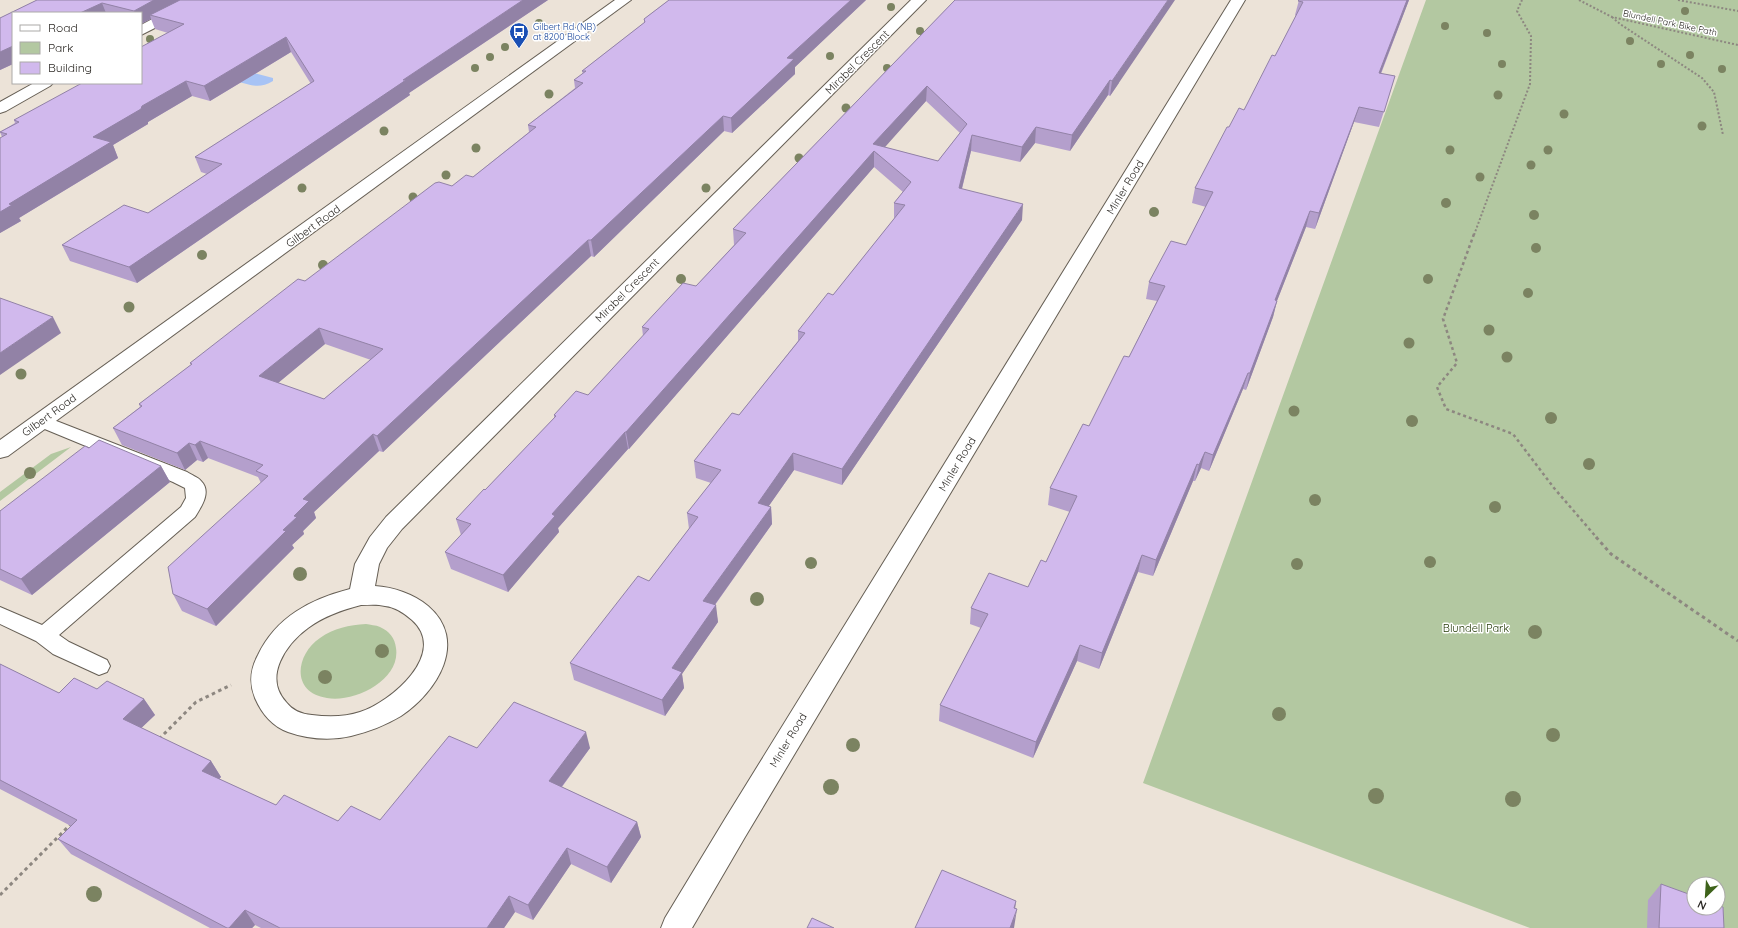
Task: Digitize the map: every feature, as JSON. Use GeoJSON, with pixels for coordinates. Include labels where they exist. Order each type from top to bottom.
{"type":"FeatureCollection","features":[{"type":"Feature","properties":{"kind":"street"},"geometry":{"type":"LineString","coordinates":[[142,30],[199,0]]}},
{"type":"Feature","properties":{"kind":"street","name":"Gilbert Road"},"geometry":{"type":"LineString","coordinates":[[0,451],[624,0]]}},
{"type":"Feature","properties":{"kind":"street","name":"Mirabel Crescent"},"geometry":{"type":"LineString","coordinates":[[361,596],[368,564],[378,543],[394,523],[919,0]]}},
{"type":"Feature","properties":{"kind":"street","name":"Minler Road"},"geometry":{"type":"LineString","coordinates":[[676,928],[735,828],[1238,0]]}},
{"type":"Feature","properties":{"kind":"street"},"geometry":{"type":"LineString","coordinates":[[0,108],[43,84]]}},
{"type":"Feature","properties":{"kind":"street"},"geometry":{"type":"LineString","coordinates":[[361,596],[387,596],[409,604],[426,616],[434,634],[434,655],[424,677],[407,698],[382,714],[353,725],[323,728],[297,724],[277,712],[266,694],[263,673],[271,652],[287,631],[308,614],[334,602],[361,596]]}},
{"type":"Feature","properties":{"kind":"lane"},"geometry":{"type":"LineString","coordinates":[[41,421],[186,480],[194,485],[196,498],[188,512],[44,635]]}},
{"type":"Feature","properties":{"kind":"lane"},"geometry":{"type":"LineString","coordinates":[[0,615],[44,635],[61,648],[99,666]]}},
{"type":"Feature","properties":{"kind":"path"},"geometry":{"type":"LineString","coordinates":[[1522,0],[1517,11],[1531,36],[1530,84],[1443,319],[1457,363],[1437,387],[1446,408],[1513,434],[1554,488],[1611,554],[1738,641]]}},
{"type":"Feature","properties":{"kind":"path","name":"Blundell Park Bike Path"},"geometry":{"type":"LineString","coordinates":[[1579,0],[1612,17],[1738,44]]}},
{"type":"Feature","properties":{"kind":"path"},"geometry":{"type":"LineString","coordinates":[[1678,0],[1738,10]]}},
{"type":"Feature","properties":{"kind":"path"},"geometry":{"type":"LineString","coordinates":[[1612,17],[1620,24],[1702,78],[1714,92],[1723,135]]}},
{"type":"Feature","properties":{"kind":"path"},"geometry":{"type":"LineString","coordinates":[[157,740],[196,702],[229,686],[263,673]]}},
{"type":"Feature","properties":{"kind":"path"},"geometry":{"type":"LineString","coordinates":[[0,895],[78,818]]}},
{"type":"Feature","properties":{"kind":"green space","name":"Blundell Park"},"geometry":{"type":"Polygon","coordinates":[[[1426,0],[1738,0],[1738,928],[1530,928],[1143,783],[1426,0]]]}},
{"type":"Feature","properties":{"kind":"green space"},"geometry":{"type":"Polygon","coordinates":[[[71,447],[0,501],[0,492],[51,454],[71,447]]]}},
{"type":"Feature","properties":{"kind":"green space"},"geometry":{"type":"Polygon","coordinates":[[[366,624],[383,629],[391,635],[394,641],[396,648],[396,660],[391,670],[383,679],[374,687],[362,693],[338,699],[315,695],[307,689],[302,681],[302,663],[305,654],[312,645],[320,638],[336,629],[366,624]]]}},
{"type":"Feature","properties":{"kind":"water"},"geometry":{"type":"Polygon","coordinates":[[[247,71],[273,78],[273,81],[268,84],[258,86],[232,80],[247,71]]]}},
{"type":"Feature","properties":{"kind":"building"},"geometry":{"type":"Polygon","coordinates":[[[37,0],[154,0],[134,11],[102,3],[82,12],[12,12],[37,0]]]}},
{"type":"Feature","properties":{"kind":"building"},"geometry":{"type":"Polygon","coordinates":[[[180,0],[523,0],[129,267],[62,245],[124,205],[148,213],[222,164],[195,157],[314,81],[286,37],[204,86],[186,81],[142,106],[141,109],[93,137],[111,142],[9,204],[12,205],[0,212],[0,138],[7,134],[0,132],[19,122],[14,120],[80,84],[142,84],[142,46],[184,24],[150,15],[180,0]]]}},
{"type":"Feature","properties":{"kind":"building"},"geometry":{"type":"Polygon","coordinates":[[[669,0],[851,0],[787,58],[794,59],[731,118],[723,116],[591,240],[588,240],[377,436],[373,434],[303,499],[309,501],[294,516],[297,517],[283,530],[286,531],[207,609],[173,594],[168,567],[268,476],[256,471],[263,465],[200,441],[195,445],[189,443],[177,453],[113,428],[142,406],[139,404],[192,364],[190,363],[298,279],[305,281],[435,183],[439,182],[452,186],[466,175],[473,177],[536,127],[528,125],[583,83],[574,80],[586,71],[582,71],[645,22],[644,19],[669,0]],[[319,328],[259,376],[324,399],[383,349],[319,328]]]}},
{"type":"Feature","properties":{"kind":"building"},"geometry":{"type":"Polygon","coordinates":[[[955,0],[1168,0],[1112,81],[1110,80],[1072,135],[1036,127],[1022,147],[972,135],[959,188],[1023,204],[842,469],[793,453],[758,503],[771,507],[703,601],[716,605],[672,668],[682,672],[662,700],[570,663],[638,576],[649,581],[698,517],[687,513],[721,470],[694,461],[732,413],[739,415],[805,333],[798,331],[828,293],[833,295],[905,205],[894,203],[911,182],[874,151],[552,514],[555,516],[503,575],[445,552],[471,524],[456,519],[556,416],[554,415],[576,391],[588,395],[649,329],[642,327],[683,283],[696,286],[746,233],[733,229],[955,0]],[[927,86],[873,144],[938,161],[967,124],[927,86]]]}},
{"type":"Feature","properties":{"kind":"building"},"geometry":{"type":"Polygon","coordinates":[[[1407,0],[1379,73],[1395,76],[1384,112],[1359,107],[1319,213],[1310,211],[1275,300],[1277,301],[1250,373],[1248,373],[1213,455],[1205,452],[1199,465],[1197,464],[1156,560],[1142,555],[1102,653],[1080,645],[1036,742],[940,705],[988,614],[971,608],[989,573],[1028,587],[1041,560],[1046,562],[1077,496],[1050,488],[1083,424],[1089,426],[1124,356],[1129,357],[1165,286],[1149,282],[1171,241],[1186,245],[1213,192],[1195,188],[1227,127],[1229,127],[1239,108],[1244,110],[1272,55],[1275,56],[1303,2],[1298,1],[1407,0]]]}},
{"type":"Feature","properties":{"kind":"building"},"geometry":{"type":"Polygon","coordinates":[[[12,12],[12,46],[0,52],[0,18],[12,12]]]}},
{"type":"Feature","properties":{"kind":"building"},"geometry":{"type":"Polygon","coordinates":[[[0,298],[53,317],[0,353],[0,298]]]}},
{"type":"Feature","properties":{"kind":"building"},"geometry":{"type":"Polygon","coordinates":[[[99,440],[161,466],[21,579],[0,569],[0,511],[85,446],[89,448],[99,440]]]}},
{"type":"Feature","properties":{"kind":"building"},"geometry":{"type":"Polygon","coordinates":[[[0,664],[59,693],[74,678],[97,689],[107,681],[144,699],[123,719],[211,761],[202,771],[276,805],[284,795],[338,821],[351,806],[380,820],[449,736],[477,748],[514,702],[586,732],[549,781],[637,822],[607,867],[567,848],[528,905],[509,896],[487,928],[280,928],[245,910],[229,928],[227,928],[58,839],[77,820],[0,780],[0,664]]]}},
{"type":"Feature","properties":{"kind":"building"},"geometry":{"type":"Polygon","coordinates":[[[942,870],[1016,901],[1014,908],[1017,909],[1010,928],[915,928],[942,870]]]}},
{"type":"Feature","properties":{"kind":"building"},"geometry":{"type":"Polygon","coordinates":[[[1661,884],[1686,893],[1686,916],[1723,916],[1724,928],[1659,928],[1661,884]]]}},
{"type":"Feature","properties":{"kind":"building"},"geometry":{"type":"Polygon","coordinates":[[[812,918],[834,928],[807,928],[812,918]]]}},
{"type":"Feature","properties":{"kind":"place","name":"Gilbert Rd (NB) at 8200 Block"},"geometry":{"type":"Point","coordinates":[519,49]}}]}
